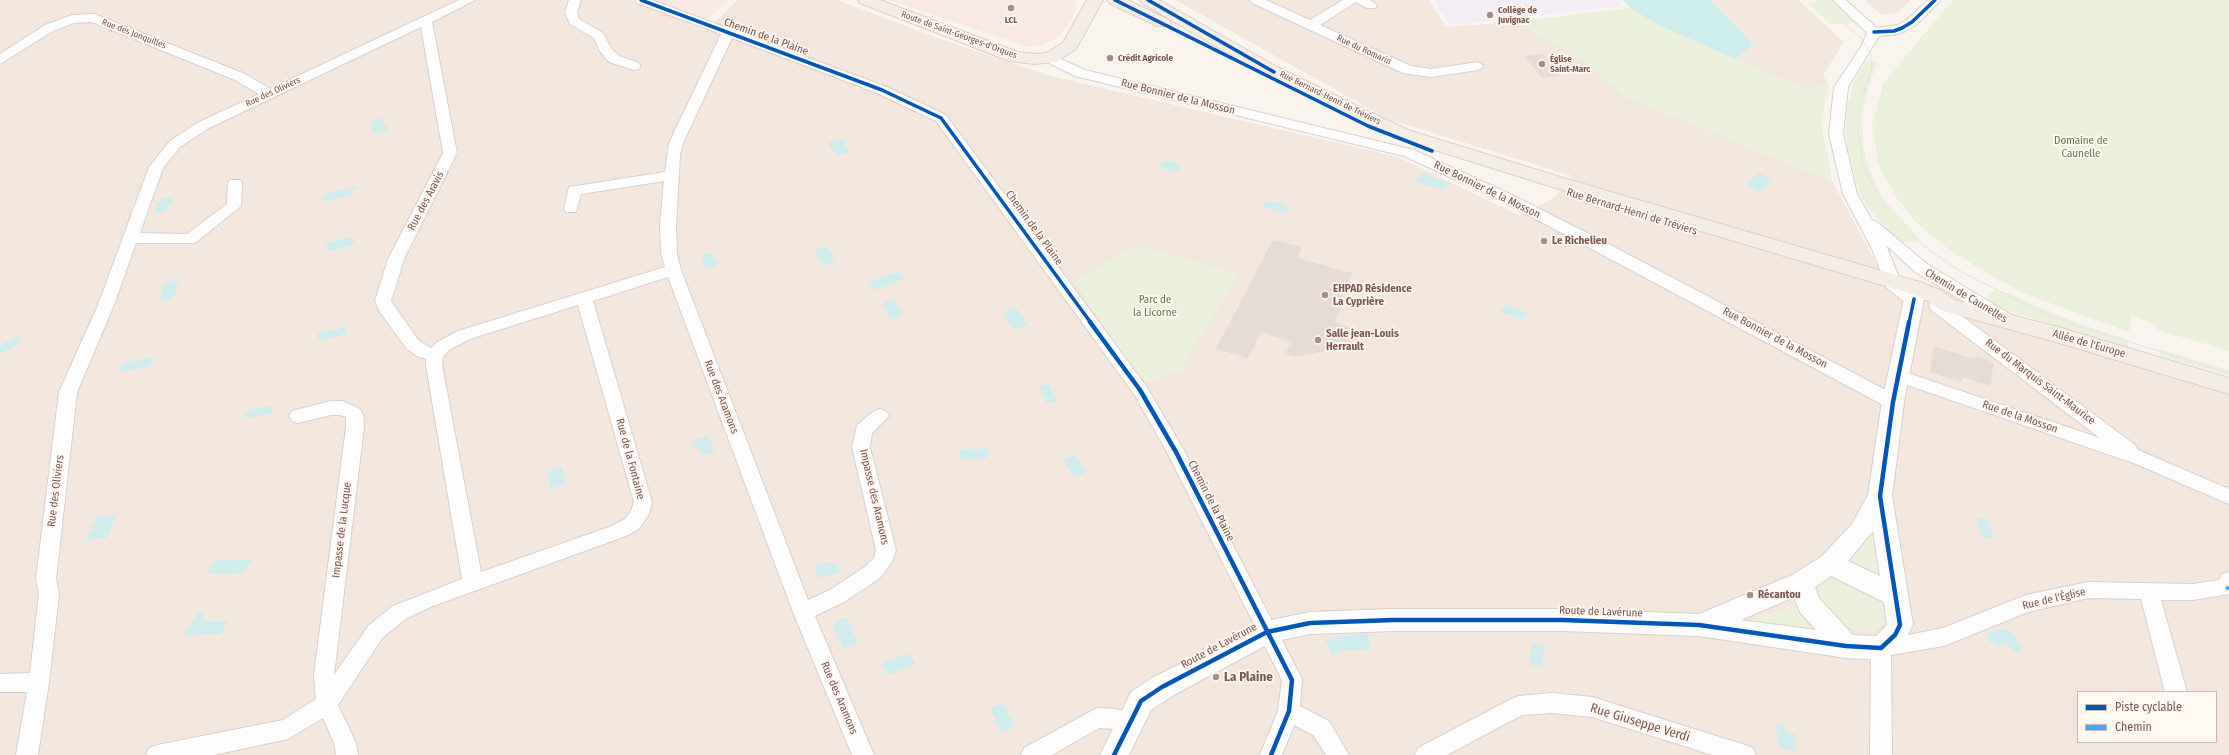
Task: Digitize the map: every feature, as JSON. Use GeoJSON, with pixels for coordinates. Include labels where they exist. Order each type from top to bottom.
{"type":"FeatureCollection","features":[{"type":"Feature","properties":{"kind":"main road","name":"Route de Saint-Georges-d'Orques"},"geometry":{"type":"LineString","coordinates":[[866,0],[1015,57],[1050,58]]}},
{"type":"Feature","properties":{"kind":"main road"},"geometry":{"type":"LineString","coordinates":[[1050,58],[1070,46],[1095,0]]}},
{"type":"Feature","properties":{"kind":"main road","name":"Rue Bernard-Henri de Tréviers"},"geometry":{"type":"LineString","coordinates":[[1115,0],[1324,105],[1404,142],[1915,294]]}},
{"type":"Feature","properties":{"kind":"main road","name":"Rue Bernard-Henri de Tréviers"},"geometry":{"type":"LineString","coordinates":[[1148,0],[1271,70],[1342,107],[1402,134],[1542,178],[1893,282]]}},
{"type":"Feature","properties":{"kind":"main road","name":"Allée de l'Europe"},"geometry":{"type":"LineString","coordinates":[[1893,282],[1915,294],[1942,305],[2012,323],[2229,386]]}},
{"type":"Feature","properties":{"kind":"street","name":"Rue des Oliviers"},"geometry":{"type":"LineString","coordinates":[[27,755],[39,682],[49,594],[46,579],[68,392],[106,306],[156,167],[165,155],[184,137],[202,126],[268,94],[426,22],[469,0]]}},
{"type":"Feature","properties":{"kind":"street"},"geometry":{"type":"LineString","coordinates":[[575,0],[572,5],[571,13],[574,21],[599,36],[605,50],[614,59],[634,66]]}},
{"type":"Feature","properties":{"kind":"street","name":"Chemin de la Plaine"},"geometry":{"type":"LineString","coordinates":[[641,0],[886,92],[941,118],[1140,390],[1176,452],[1292,680],[1289,711],[1271,755]]}},
{"type":"Feature","properties":{"kind":"street","name":"Rue du Romarin"},"geometry":{"type":"LineString","coordinates":[[1256,0],[1408,70],[1431,73],[1478,66]]}},
{"type":"Feature","properties":{"kind":"street"},"geometry":{"type":"LineString","coordinates":[[1312,25],[1352,0]]}},
{"type":"Feature","properties":{"kind":"street"},"geometry":{"type":"LineString","coordinates":[[1839,0],[1874,32],[1894,31],[1902,28],[1912,22],[1935,0]]}},
{"type":"Feature","properties":{"kind":"street","name":"Rue des Jonquilles"},"geometry":{"type":"LineString","coordinates":[[0,60],[49,28],[72,19],[94,18],[240,77],[268,94]]}},
{"type":"Feature","properties":{"kind":"street","name":"Rue des Aravis"},"geometry":{"type":"LineString","coordinates":[[426,22],[450,153],[396,259],[383,301],[386,308],[413,345],[422,352],[435,355]]}},
{"type":"Feature","properties":{"kind":"street","name":"Chemin de Caunelles"},"geometry":{"type":"LineString","coordinates":[[1874,32],[1867,47],[1857,59],[1841,87],[1837,111],[1836,134],[1847,183],[1880,248],[1893,282]]}},
{"type":"Feature","properties":{"kind":"street","name":"Rue des Aramons"},"geometry":{"type":"LineString","coordinates":[[728,33],[676,143],[672,155],[668,232],[669,253],[673,270],[803,612],[863,755]]}},
{"type":"Feature","properties":{"kind":"street","name":"Rue Bonnier de la Mosson"},"geometry":{"type":"LineString","coordinates":[[1050,58],[1080,73],[1409,153],[1505,197],[1894,402]]}},
{"type":"Feature","properties":{"kind":"street"},"geometry":{"type":"LineString","coordinates":[[571,209],[574,190],[671,176]]}},
{"type":"Feature","properties":{"kind":"street"},"geometry":{"type":"LineString","coordinates":[[130,238],[190,239],[234,206],[235,183]]}},
{"type":"Feature","properties":{"kind":"street","name":"Chemin de Caunelles"},"geometry":{"type":"LineString","coordinates":[[1862,215],[1921,268],[2012,323]]}},
{"type":"Feature","properties":{"kind":"street","name":"Chemin de Caunelles"},"geometry":{"type":"LineString","coordinates":[[1915,294],[1921,268]]}},
{"type":"Feature","properties":{"kind":"street"},"geometry":{"type":"LineString","coordinates":[[473,584],[434,365],[435,355],[443,346],[464,335],[673,270]]}},
{"type":"Feature","properties":{"kind":"street","name":"Route de Lavérune"},"geometry":{"type":"LineString","coordinates":[[1114,755],[1141,701],[1162,687],[1267,632],[1310,623],[1393,620],[1564,620],[1699,625],[1846,646],[1881,648],[1895,635],[1900,625],[1894,595],[1880,496],[1894,402],[1915,294]]}},
{"type":"Feature","properties":{"kind":"street","name":"Rue de la Fontaine"},"geometry":{"type":"LineString","coordinates":[[328,704],[376,631],[400,612],[426,600],[620,531],[632,524],[640,514],[643,502],[584,297]]}},
{"type":"Feature","properties":{"kind":"street","name":"Rue du Marquis Saint-Maurice"},"geometry":{"type":"LineString","coordinates":[[1942,305],[2142,459]]}},
{"type":"Feature","properties":{"kind":"street","name":"Rue de la Mosson"},"geometry":{"type":"LineString","coordinates":[[1899,376],[2142,459]]}},
{"type":"Feature","properties":{"kind":"street","name":"Impasse de la Lucque"},"geometry":{"type":"LineString","coordinates":[[298,416],[331,408],[342,408],[354,414],[355,427],[324,675],[328,704]]}},
{"type":"Feature","properties":{"kind":"street","name":"Impasse des Aramons"},"geometry":{"type":"LineString","coordinates":[[803,612],[837,596],[873,572],[882,562],[886,550],[861,448],[863,430],[880,416]]}},
{"type":"Feature","properties":{"kind":"street"},"geometry":{"type":"LineString","coordinates":[[2142,459],[2229,497]]}},
{"type":"Feature","properties":{"kind":"street","name":"Route de Lavérune"},"geometry":{"type":"LineString","coordinates":[[1699,625],[1801,583],[1830,564],[1861,531],[1880,496]]}},
{"type":"Feature","properties":{"kind":"street"},"geometry":{"type":"LineString","coordinates":[[1830,564],[1894,595]]}},
{"type":"Feature","properties":{"kind":"street","name":"Rue de l'Église"},"geometry":{"type":"LineString","coordinates":[[1881,648],[1944,637],[2026,604],[2088,590],[2206,590],[2226,587],[2229,580]]}},
{"type":"Feature","properties":{"kind":"street"},"geometry":{"type":"LineString","coordinates":[[1801,583],[1809,604],[1846,646]]}},
{"type":"Feature","properties":{"kind":"street"},"geometry":{"type":"LineString","coordinates":[[2149,591],[2176,691]]}},
{"type":"Feature","properties":{"kind":"street"},"geometry":{"type":"LineString","coordinates":[[1881,648],[1881,755]]}},
{"type":"Feature","properties":{"kind":"street"},"geometry":{"type":"LineString","coordinates":[[0,683],[39,682]]}},
{"type":"Feature","properties":{"kind":"street","name":"Rue Giuseppe Verdi"},"geometry":{"type":"LineString","coordinates":[[1428,755],[1519,706],[1552,703],[1592,707],[1745,755]]}},
{"type":"Feature","properties":{"kind":"street"},"geometry":{"type":"LineString","coordinates":[[157,755],[199,748],[288,729],[328,704],[345,743],[347,755]]}},
{"type":"Feature","properties":{"kind":"street"},"geometry":{"type":"LineString","coordinates":[[1289,711],[1321,728],[1338,755]]}},
{"type":"Feature","properties":{"kind":"street"},"geometry":{"type":"LineString","coordinates":[[1032,755],[1097,718],[1116,719],[1129,724]]}},
{"type":"Feature","properties":{"kind":"shaded area"},"geometry":{"type":"Polygon","coordinates":[[[0,0],[636,0],[705,31],[738,0],[837,0],[935,37],[1050,76],[1398,157],[1520,216],[1552,199],[1572,176],[1388,119],[1175,0],[1429,0],[1446,27],[1514,22],[1580,57],[1624,96],[1832,181],[1879,268],[2229,389],[2229,755],[0,755],[0,0]]]}},
{"type":"Feature","properties":{"kind":"shaded area"},"geometry":{"type":"Polygon","coordinates":[[[656,0],[729,0],[707,19],[656,0]]]}},
{"type":"Feature","properties":{"kind":"shaded area"},"geometry":{"type":"Polygon","coordinates":[[[889,0],[1075,0],[1076,5],[1072,20],[1059,37],[1043,45],[1027,47],[889,0]]]}},
{"type":"Feature","properties":{"kind":"shaded area","name":"Collège de Juvignac"},"geometry":{"type":"Polygon","coordinates":[[[1433,0],[1616,0],[1621,6],[1450,25],[1433,0]]]}},
{"type":"Feature","properties":{"kind":"shaded area"},"geometry":{"type":"Polygon","coordinates":[[[1710,0],[1798,0],[1844,42],[1823,75],[1829,85],[1826,84],[1809,91],[1735,59],[1754,44],[1710,0]]]}},
{"type":"Feature","properties":{"kind":"shaded area"},"geometry":{"type":"Polygon","coordinates":[[[1865,0],[1911,0],[1897,13],[1882,15],[1865,0]]]}},
{"type":"Feature","properties":{"kind":"green space"},"geometry":{"type":"Polygon","coordinates":[[[1815,0],[1833,0],[1858,23],[1831,24],[1808,3],[1817,2],[1815,0]]]}},
{"type":"Feature","properties":{"kind":"green space","name":"Domaine de Caunelle"},"geometry":{"type":"Polygon","coordinates":[[[1953,0],[2229,0],[2229,351],[2158,330],[2156,324],[2131,316],[2129,332],[2028,295],[1991,276],[1947,248],[1919,225],[1898,200],[1878,164],[1872,125],[1884,82],[1953,0]]]}},
{"type":"Feature","properties":{"kind":"green space"},"geometry":{"type":"Polygon","coordinates":[[[1630,8],[1656,24],[1809,91],[1826,84],[1829,85],[1821,121],[1832,181],[1624,96],[1580,57],[1514,22],[1630,8]]]}},
{"type":"Feature","properties":{"kind":"green space"},"geometry":{"type":"Polygon","coordinates":[[[1867,61],[1877,62],[1866,95],[1862,118],[1863,145],[1868,166],[1883,199],[1920,239],[1899,245],[1868,208],[1861,196],[1849,156],[1846,111],[1855,80],[1867,61]]]}},
{"type":"Feature","properties":{"kind":"green space","name":"Parc de la Licorne"},"geometry":{"type":"Polygon","coordinates":[[[1137,245],[1240,274],[1182,366],[1184,370],[1142,383],[1074,282],[1137,245]]]}},
{"type":"Feature","properties":{"kind":"green space"},"geometry":{"type":"Polygon","coordinates":[[[1995,288],[2072,321],[2128,340],[2128,349],[1997,307],[1986,301],[1995,288]]]}},
{"type":"Feature","properties":{"kind":"green space"},"geometry":{"type":"Polygon","coordinates":[[[2159,349],[2229,370],[2229,376],[2159,355],[2159,349]]]}},
{"type":"Feature","properties":{"kind":"green space"},"geometry":{"type":"Polygon","coordinates":[[[1870,532],[1878,535],[1884,579],[1849,562],[1870,532]]]}},
{"type":"Feature","properties":{"kind":"green space"},"geometry":{"type":"Polygon","coordinates":[[[1845,580],[1876,596],[1882,605],[1885,614],[1883,622],[1878,628],[1870,631],[1860,631],[1839,624],[1819,601],[1819,593],[1822,587],[1827,582],[1845,580]]]}},
{"type":"Feature","properties":{"kind":"green space"},"geometry":{"type":"Polygon","coordinates":[[[1797,607],[1817,628],[1818,634],[1756,625],[1755,617],[1797,607]]]}},
{"type":"Feature","properties":{"kind":"water"},"geometry":{"type":"Polygon","coordinates":[[[1623,0],[1710,0],[1754,44],[1735,59],[1656,24],[1630,8],[1623,0]]]}},
{"type":"Feature","properties":{"kind":"water"},"geometry":{"type":"Polygon","coordinates":[[[386,117],[383,120],[383,125],[387,124],[387,131],[373,134],[371,122],[386,117]]]}},
{"type":"Feature","properties":{"kind":"water"},"geometry":{"type":"Polygon","coordinates":[[[840,139],[846,142],[844,145],[850,152],[837,156],[828,143],[840,139]]]}},
{"type":"Feature","properties":{"kind":"water"},"geometry":{"type":"Polygon","coordinates":[[[1168,160],[1180,165],[1180,170],[1173,172],[1160,167],[1161,163],[1168,160]]]}},
{"type":"Feature","properties":{"kind":"water"},"geometry":{"type":"Polygon","coordinates":[[[1758,172],[1771,180],[1761,192],[1746,185],[1758,172]]]}},
{"type":"Feature","properties":{"kind":"water"},"geometry":{"type":"Polygon","coordinates":[[[1421,173],[1449,183],[1443,191],[1416,181],[1421,173]]]}},
{"type":"Feature","properties":{"kind":"water"},"geometry":{"type":"Polygon","coordinates":[[[357,187],[357,189],[352,191],[352,195],[324,202],[324,194],[357,187]]]}},
{"type":"Feature","properties":{"kind":"water"},"geometry":{"type":"Polygon","coordinates":[[[164,198],[173,198],[173,200],[165,211],[154,213],[157,202],[164,198]]]}},
{"type":"Feature","properties":{"kind":"water"},"geometry":{"type":"Polygon","coordinates":[[[1265,201],[1271,201],[1286,206],[1289,210],[1281,213],[1264,207],[1265,201]]]}},
{"type":"Feature","properties":{"kind":"water"},"geometry":{"type":"Polygon","coordinates":[[[350,237],[355,240],[351,246],[327,252],[326,243],[350,237]]]}},
{"type":"Feature","properties":{"kind":"water"},"geometry":{"type":"Polygon","coordinates":[[[825,246],[828,251],[834,252],[832,257],[835,262],[823,266],[814,250],[825,246]]]}},
{"type":"Feature","properties":{"kind":"water"},"geometry":{"type":"Polygon","coordinates":[[[705,253],[712,254],[718,265],[706,269],[701,257],[705,253]]]}},
{"type":"Feature","properties":{"kind":"water"},"geometry":{"type":"Polygon","coordinates":[[[899,271],[904,279],[875,290],[869,282],[899,271]]]}},
{"type":"Feature","properties":{"kind":"water"},"geometry":{"type":"Polygon","coordinates":[[[178,280],[174,298],[160,301],[164,282],[178,280]]]}},
{"type":"Feature","properties":{"kind":"water"},"geometry":{"type":"Polygon","coordinates":[[[894,299],[903,315],[891,319],[882,303],[894,299]]]}},
{"type":"Feature","properties":{"kind":"water"},"geometry":{"type":"Polygon","coordinates":[[[1505,304],[1527,313],[1523,320],[1500,311],[1505,304]]]}},
{"type":"Feature","properties":{"kind":"water"},"geometry":{"type":"Polygon","coordinates":[[[1007,310],[1018,310],[1028,325],[1014,330],[1004,315],[1007,310]]]}},
{"type":"Feature","properties":{"kind":"water"},"geometry":{"type":"Polygon","coordinates":[[[346,327],[347,334],[318,341],[318,333],[346,327]]]}},
{"type":"Feature","properties":{"kind":"water"},"geometry":{"type":"Polygon","coordinates":[[[18,336],[22,342],[0,354],[0,345],[18,336]]]}},
{"type":"Feature","properties":{"kind":"water"},"geometry":{"type":"Polygon","coordinates":[[[153,357],[150,367],[119,372],[122,363],[153,357]]]}},
{"type":"Feature","properties":{"kind":"water"},"geometry":{"type":"Polygon","coordinates":[[[1049,384],[1057,401],[1047,404],[1039,386],[1049,384]]]}},
{"type":"Feature","properties":{"kind":"water"},"geometry":{"type":"Polygon","coordinates":[[[273,406],[271,414],[247,418],[245,416],[245,413],[250,409],[273,406]]]}},
{"type":"Feature","properties":{"kind":"water"},"geometry":{"type":"Polygon","coordinates":[[[709,435],[714,452],[702,456],[698,446],[694,447],[692,441],[709,435]]]}},
{"type":"Feature","properties":{"kind":"water"},"geometry":{"type":"Polygon","coordinates":[[[974,448],[974,450],[987,448],[989,458],[961,460],[960,450],[974,448]]]}},
{"type":"Feature","properties":{"kind":"water"},"geometry":{"type":"Polygon","coordinates":[[[1075,455],[1086,472],[1074,477],[1063,460],[1075,455]]]}},
{"type":"Feature","properties":{"kind":"water"},"geometry":{"type":"Polygon","coordinates":[[[554,468],[562,468],[566,484],[551,489],[547,473],[554,468]]]}},
{"type":"Feature","properties":{"kind":"water"},"geometry":{"type":"Polygon","coordinates":[[[117,514],[106,538],[86,541],[97,517],[117,514]]]}},
{"type":"Feature","properties":{"kind":"water"},"geometry":{"type":"Polygon","coordinates":[[[1976,518],[1988,520],[1993,538],[1982,537],[1976,518]]]}},
{"type":"Feature","properties":{"kind":"water"},"geometry":{"type":"Polygon","coordinates":[[[252,559],[244,573],[207,574],[215,560],[252,559]]]}},
{"type":"Feature","properties":{"kind":"water"},"geometry":{"type":"Polygon","coordinates":[[[823,563],[837,563],[839,573],[818,578],[815,565],[823,563]]]}},
{"type":"Feature","properties":{"kind":"water"},"geometry":{"type":"Polygon","coordinates":[[[197,613],[205,613],[202,621],[228,621],[221,634],[184,636],[197,613]]]}},
{"type":"Feature","properties":{"kind":"water"},"geometry":{"type":"Polygon","coordinates":[[[840,619],[848,619],[858,643],[843,649],[833,625],[840,619]]]}},
{"type":"Feature","properties":{"kind":"water"},"geometry":{"type":"Polygon","coordinates":[[[2002,629],[2014,634],[2023,652],[2012,651],[2008,643],[1998,647],[1988,640],[1987,636],[1991,632],[2002,629]]]}},
{"type":"Feature","properties":{"kind":"water"},"geometry":{"type":"Polygon","coordinates":[[[1368,634],[1371,649],[1351,650],[1332,655],[1325,640],[1344,635],[1368,634]]]}},
{"type":"Feature","properties":{"kind":"water"},"geometry":{"type":"Polygon","coordinates":[[[1532,643],[1544,646],[1542,667],[1529,664],[1532,643]]]}},
{"type":"Feature","properties":{"kind":"water"},"geometry":{"type":"Polygon","coordinates":[[[906,654],[911,657],[915,664],[892,674],[887,673],[882,663],[906,654]]]}},
{"type":"Feature","properties":{"kind":"water"},"geometry":{"type":"Polygon","coordinates":[[[1003,703],[1015,727],[1001,733],[990,708],[1003,703]]]}},
{"type":"Feature","properties":{"kind":"water"},"geometry":{"type":"Polygon","coordinates":[[[1776,723],[1785,725],[1785,732],[1795,734],[1796,752],[1778,747],[1776,723]]]}},
{"type":"Feature","properties":{"kind":"building","name":"Église Saint-Marc"},"geometry":{"type":"Polygon","coordinates":[[[1543,54],[1560,76],[1542,78],[1524,56],[1543,54]]]}},
{"type":"Feature","properties":{"kind":"building","name":"EHPAD Résidence La Cyprière"},"geometry":{"type":"Polygon","coordinates":[[[1273,240],[1302,247],[1297,258],[1352,273],[1340,302],[1343,303],[1335,322],[1369,334],[1330,350],[1294,357],[1285,354],[1291,342],[1261,332],[1248,358],[1216,349],[1273,240]]]}},
{"type":"Feature","properties":{"kind":"building"},"geometry":{"type":"Polygon","coordinates":[[[1934,346],[1970,358],[1979,356],[1994,363],[1990,386],[1962,377],[1961,382],[1930,372],[1934,346]]]}},
{"type":"Feature","properties":{"kind":"tram line"},"geometry":{"type":"LineString","coordinates":[[1819,0],[1862,39],[1870,53],[1872,69],[1860,103],[1857,124],[1863,166],[1878,196],[1903,228],[1929,250],[1958,270],[2033,308],[2075,325],[2229,373]]}},
{"type":"Feature","properties":{"kind":"cycle path"},"geometry":{"type":"LineString","coordinates":[[641,0],[882,90],[941,118],[1140,390],[1176,452],[1292,680],[1289,711],[1271,755]]}},
{"type":"Feature","properties":{"kind":"cycle path"},"geometry":{"type":"LineString","coordinates":[[1115,0],[1368,126],[1432,151]]}},
{"type":"Feature","properties":{"kind":"cycle path"},"geometry":{"type":"LineString","coordinates":[[1148,0],[1274,72]]}},
{"type":"Feature","properties":{"kind":"cycle path"},"geometry":{"type":"LineString","coordinates":[[1874,32],[1894,31],[1902,28],[1912,22],[1935,0]]}},
{"type":"Feature","properties":{"kind":"cycle path"},"geometry":{"type":"LineString","coordinates":[[1114,755],[1141,701],[1162,687],[1267,632],[1310,623],[1393,620],[1563,620],[1699,625],[1846,646],[1881,648],[1895,635],[1900,625],[1880,496],[1893,402],[1914,299]]}},
{"type":"Feature","properties":{"kind":"place","name":"LCL"},"geometry":{"type":"Point","coordinates":[1011,8]}},
{"type":"Feature","properties":{"kind":"place","name":"Collège de Juvignac"},"geometry":{"type":"Point","coordinates":[1490,15]}},
{"type":"Feature","properties":{"kind":"place","name":"Crédit Agricole"},"geometry":{"type":"Point","coordinates":[1110,58]}},
{"type":"Feature","properties":{"kind":"place","name":"Église Saint-Marc"},"geometry":{"type":"Point","coordinates":[1542,64]}},
{"type":"Feature","properties":{"kind":"place","name":"Le Richelieu"},"geometry":{"type":"Point","coordinates":[1544,241]}},
{"type":"Feature","properties":{"kind":"place","name":"EHPAD Résidence La Cyprière"},"geometry":{"type":"Point","coordinates":[1325,295]}},
{"type":"Feature","properties":{"kind":"place","name":"Salle jean-Louis Herrault"},"geometry":{"type":"Point","coordinates":[1318,340]}},
{"type":"Feature","properties":{"kind":"place","name":"Récantou"},"geometry":{"type":"Point","coordinates":[1750,595]}},
{"type":"Feature","properties":{"kind":"place","name":"La Plaine"},"geometry":{"type":"Point","coordinates":[1216,677]}}]}
